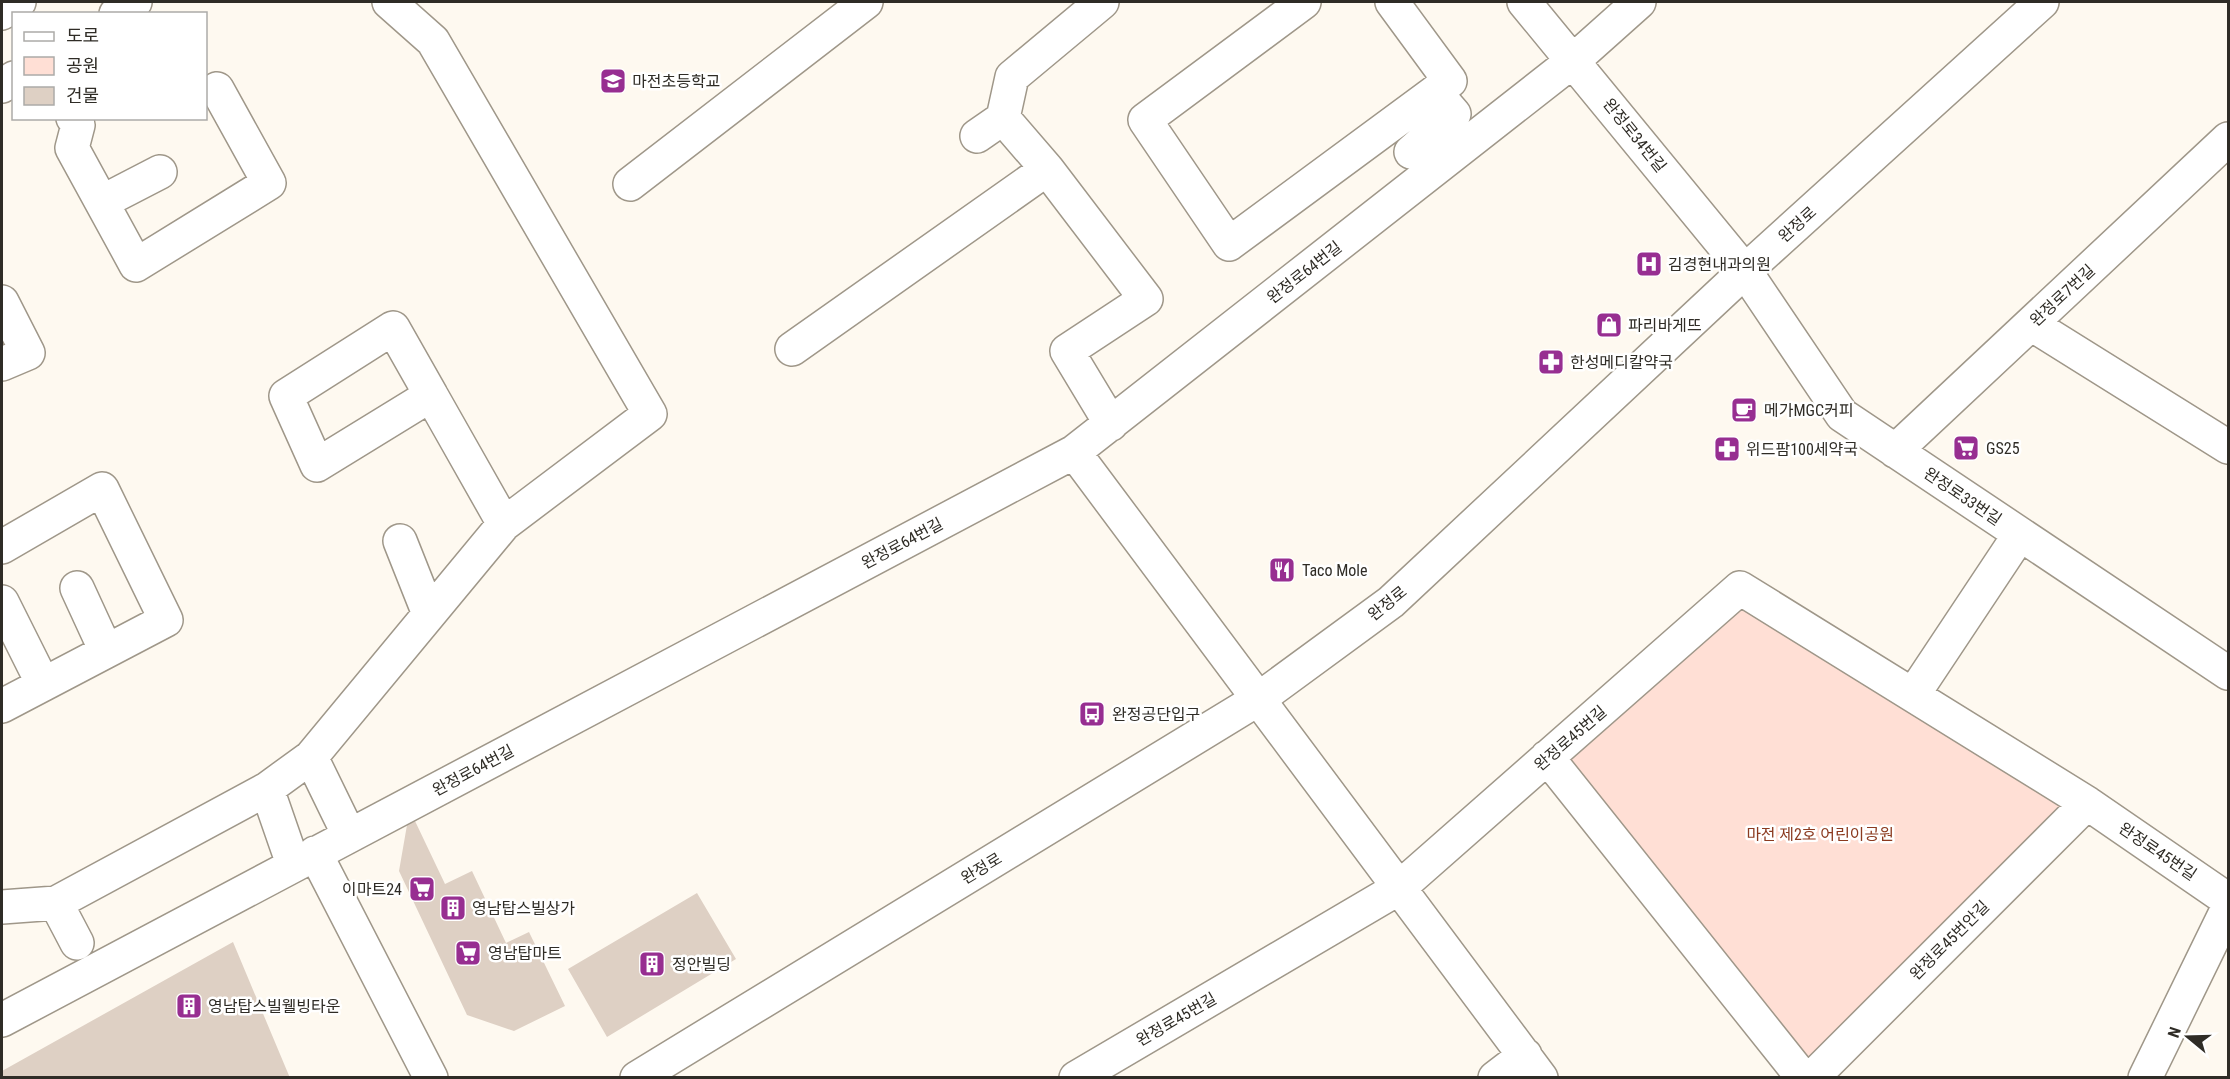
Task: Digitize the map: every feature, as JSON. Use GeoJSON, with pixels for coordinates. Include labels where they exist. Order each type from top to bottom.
{"type":"FeatureCollection","features":[{"type":"Feature","properties":{"kind":"street"},"geometry":{"type":"LineString","coordinates":[[2,13],[19,2]]}},
{"type":"Feature","properties":{"kind":"street"},"geometry":{"type":"LineString","coordinates":[[119,12],[135,2]]}},
{"type":"Feature","properties":{"kind":"street"},"geometry":{"type":"LineString","coordinates":[[2,907],[56,903],[267,789],[310,757],[504,524],[650,414],[433,41],[389,2]]}},
{"type":"Feature","properties":{"kind":"street"},"geometry":{"type":"LineString","coordinates":[[630,184],[866,2]]}},
{"type":"Feature","properties":{"kind":"street"},"geometry":{"type":"LineString","coordinates":[[1102,2],[1012,77],[990,127],[1047,169],[1146,299],[1067,351],[1111,424]]}},
{"type":"Feature","properties":{"kind":"street"},"geometry":{"type":"LineString","coordinates":[[1304,2],[1145,120],[1229,244],[1450,81],[1392,2]]}},
{"type":"Feature","properties":{"kind":"street","name":"완정로34번길"},"geometry":{"type":"LineString","coordinates":[[1524,2],[1574,60],[1745,271]]}},
{"type":"Feature","properties":{"kind":"street","name":"완정로64번길"},"geometry":{"type":"LineString","coordinates":[[2,1020],[1074,452],[1574,60],[1639,2]]}},
{"type":"Feature","properties":{"kind":"street","name":"완정로"},"geometry":{"type":"LineString","coordinates":[[637,1077],[1260,698],[1391,602],[1745,271],[2042,2]]}},
{"type":"Feature","properties":{"kind":"street"},"geometry":{"type":"LineString","coordinates":[[74,120],[78,125],[72,148],[136,265],[269,183],[218,89]]}},
{"type":"Feature","properties":{"kind":"street"},"geometry":{"type":"LineString","coordinates":[[1411,152],[1454,114],[1435,92]]}},
{"type":"Feature","properties":{"kind":"street","name":"완정로7번길"},"geometry":{"type":"LineString","coordinates":[[1895,451],[2229,139]]}},
{"type":"Feature","properties":{"kind":"street"},"geometry":{"type":"LineString","coordinates":[[792,349],[1047,169]]}},
{"type":"Feature","properties":{"kind":"street"},"geometry":{"type":"LineString","coordinates":[[102,202],[160,172]]}},
{"type":"Feature","properties":{"kind":"street","name":"완정로33번길"},"geometry":{"type":"LineString","coordinates":[[1745,271],[1842,415],[2229,673]]}},
{"type":"Feature","properties":{"kind":"street"},"geometry":{"type":"LineString","coordinates":[[2,302],[28,353],[2,364]]}},
{"type":"Feature","properties":{"kind":"street"},"geometry":{"type":"LineString","coordinates":[[2031,324],[2229,447]]}},
{"type":"Feature","properties":{"kind":"street"},"geometry":{"type":"LineString","coordinates":[[431,395],[504,524]]}},
{"type":"Feature","properties":{"kind":"street"},"geometry":{"type":"LineString","coordinates":[[1074,452],[1533,1066],[1495,1077]]}},
{"type":"Feature","properties":{"kind":"street"},"geometry":{"type":"LineString","coordinates":[[2,547],[102,489],[166,620],[2,706]]}},
{"type":"Feature","properties":{"kind":"street"},"geometry":{"type":"LineString","coordinates":[[1913,695],[2020,534]]}},
{"type":"Feature","properties":{"kind":"street"},"geometry":{"type":"LineString","coordinates":[[400,541],[429,614]]}},
{"type":"Feature","properties":{"kind":"street"},"geometry":{"type":"LineString","coordinates":[[77,588],[106,651]]}},
{"type":"Feature","properties":{"kind":"street","name":"완정로45번길"},"geometry":{"type":"LineString","coordinates":[[1076,1077],[1399,888],[1740,588],[2087,803],[2229,900]]}},
{"type":"Feature","properties":{"kind":"street"},"geometry":{"type":"LineString","coordinates":[[2,602],[43,684]]}},
{"type":"Feature","properties":{"kind":"street"},"geometry":{"type":"LineString","coordinates":[[310,757],[349,835]]}},
{"type":"Feature","properties":{"kind":"street"},"geometry":{"type":"LineString","coordinates":[[1547,757],[1803,1077]]}},
{"type":"Feature","properties":{"kind":"street"},"geometry":{"type":"LineString","coordinates":[[267,789],[304,858],[431,1077]]}},
{"type":"Feature","properties":{"kind":"street","name":"완정로45번안길"},"geometry":{"type":"LineString","coordinates":[[1812,1077],[2087,803]]}},
{"type":"Feature","properties":{"kind":"street"},"geometry":{"type":"LineString","coordinates":[[56,903],[77,944]]}},
{"type":"Feature","properties":{"kind":"street"},"geometry":{"type":"LineString","coordinates":[[2145,1077],[2229,908]]}},
{"type":"Feature","properties":{"kind":"green space","name":"마전 제2호 어린이공원"},"geometry":{"type":"Polygon","coordinates":[[[1740,588],[2087,803],[1812,1077],[1547,757],[1740,588]]]}},
{"type":"Feature","properties":{"kind":"building","name":"영남탑스빌상가"},"geometry":{"type":"Polygon","coordinates":[[[415,821],[445,884],[472,871],[506,943],[529,932],[565,1006],[514,1031],[467,1015],[399,871],[407,825],[415,821]]]}},
{"type":"Feature","properties":{"kind":"building","name":"정안빌딩"},"geometry":{"type":"Polygon","coordinates":[[[697,893],[736,959],[607,1037],[568,969],[697,893]]]}},
{"type":"Feature","properties":{"kind":"building","name":"영남탑스빌웰빙타운"},"geometry":{"type":"Polygon","coordinates":[[[233,942],[290,1078],[2,1078],[2,1071],[233,942]]]}},
{"type":"Feature","properties":{"kind":"place","name":"마전초등학교"},"geometry":{"type":"Point","coordinates":[613,81]}},
{"type":"Feature","properties":{"kind":"place","name":"김경현내과의원"},"geometry":{"type":"Point","coordinates":[1649,264]}},
{"type":"Feature","properties":{"kind":"place","name":"파리바게뜨"},"geometry":{"type":"Point","coordinates":[1609,325]}},
{"type":"Feature","properties":{"kind":"place","name":"한성메디칼약국"},"geometry":{"type":"Point","coordinates":[1551,362]}},
{"type":"Feature","properties":{"kind":"place","name":"메가MGC커피"},"geometry":{"type":"Point","coordinates":[1744,410]}},
{"type":"Feature","properties":{"kind":"place","name":"GS25"},"geometry":{"type":"Point","coordinates":[1966,448]}},
{"type":"Feature","properties":{"kind":"place","name":"위드팜100세약국"},"geometry":{"type":"Point","coordinates":[1727,449]}},
{"type":"Feature","properties":{"kind":"place","name":"Taco Mole"},"geometry":{"type":"Point","coordinates":[1282,570]}},
{"type":"Feature","properties":{"kind":"place","name":"완정공단입구"},"geometry":{"type":"Point","coordinates":[1092,714]}},
{"type":"Feature","properties":{"kind":"place","name":"이마트24"},"geometry":{"type":"Point","coordinates":[422,889]}},
{"type":"Feature","properties":{"kind":"place","name":"영남탑스빌상가"},"geometry":{"type":"Point","coordinates":[453,908]}},
{"type":"Feature","properties":{"kind":"place","name":"영남탑마트"},"geometry":{"type":"Point","coordinates":[468,953]}},
{"type":"Feature","properties":{"kind":"place","name":"정안빌딩"},"geometry":{"type":"Point","coordinates":[652,964]}},
{"type":"Feature","properties":{"kind":"place","name":"영남탑스빌웰빙타운"},"geometry":{"type":"Point","coordinates":[189,1006]}}]}
